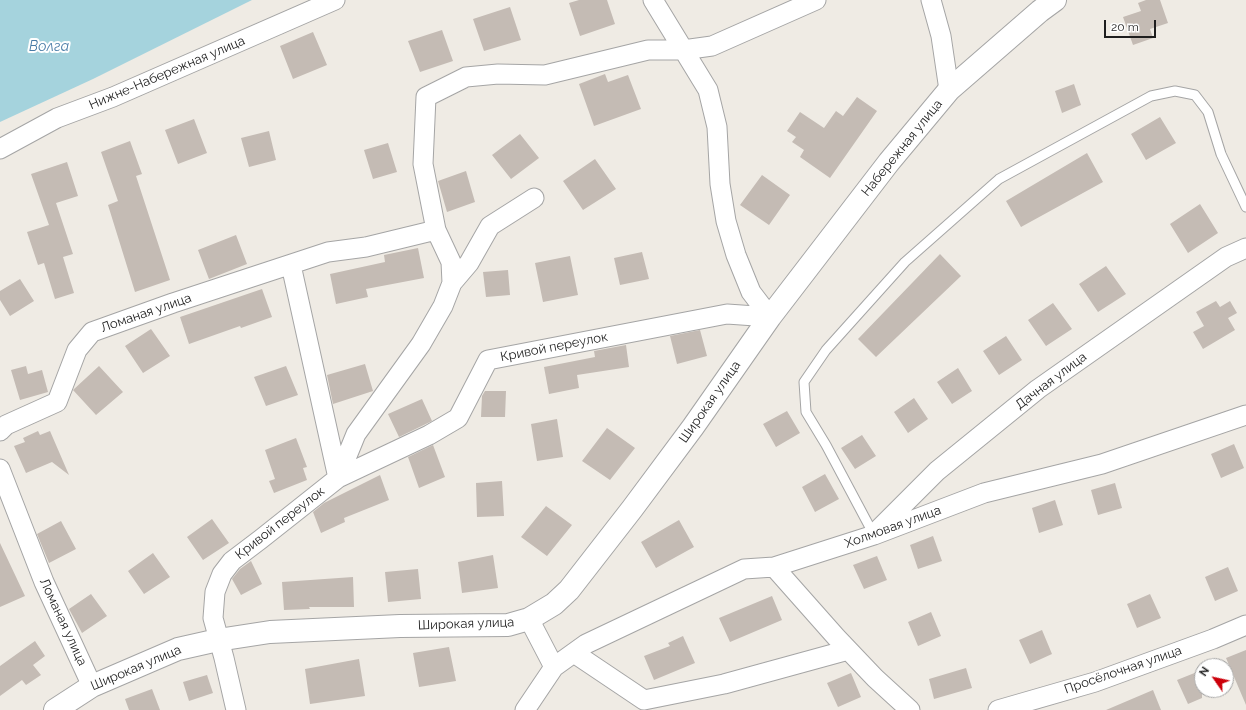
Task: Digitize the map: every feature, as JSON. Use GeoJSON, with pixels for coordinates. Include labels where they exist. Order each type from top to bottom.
{"type":"FeatureCollection","features":[{"type":"Feature","properties":{"kind":"street","name":"Нижне-Набережная улица"},"geometry":{"type":"LineString","coordinates":[[0,149],[57,118],[113,97],[335,0]]}},
{"type":"Feature","properties":{"kind":"street"},"geometry":{"type":"LineString","coordinates":[[653,0],[708,90],[717,127],[720,184],[726,221],[736,255],[751,292],[770,317]]}},
{"type":"Feature","properties":{"kind":"street"},"geometry":{"type":"LineString","coordinates":[[452,283],[451,262],[436,230],[423,164],[426,97],[466,78],[498,74],[545,75],[648,50],[683,50],[712,46],[816,0]]}},
{"type":"Feature","properties":{"kind":"street"},"geometry":{"type":"LineString","coordinates":[[931,0],[941,36],[949,90]]}},
{"type":"Feature","properties":{"kind":"street","name":"Набережная улица"},"geometry":{"type":"LineString","coordinates":[[770,317],[888,162],[949,90],[1055,0]]}},
{"type":"Feature","properties":{"kind":"street","name":"Кривой переулок"},"geometry":{"type":"LineString","coordinates":[[338,478],[356,434],[421,344],[443,306],[452,283],[469,264],[490,226],[534,198]]}},
{"type":"Feature","properties":{"kind":"street","name":"Ломаная улица"},"geometry":{"type":"LineString","coordinates":[[0,431],[6,425],[57,402],[77,350],[92,332],[159,308],[328,252],[366,246],[436,230]]}},
{"type":"Feature","properties":{"kind":"street","name":"Дачная улица"},"geometry":{"type":"LineString","coordinates":[[874,535],[937,470],[1038,389],[1226,257],[1246,248]]}},
{"type":"Feature","properties":{"kind":"street"},"geometry":{"type":"LineString","coordinates":[[291,265],[338,478]]}},
{"type":"Feature","properties":{"kind":"street","name":"Кривой переулок"},"geometry":{"type":"LineString","coordinates":[[236,710],[224,658],[212,618],[215,592],[222,574],[232,561],[338,478],[429,435],[458,418],[488,360],[728,314],[770,317]]}},
{"type":"Feature","properties":{"kind":"street","name":"Широкая улица"},"geometry":{"type":"LineString","coordinates":[[55,710],[92,686],[178,649],[218,640],[270,632],[400,626],[508,625],[529,620],[554,604],[569,590],[693,427],[770,317]]}},
{"type":"Feature","properties":{"kind":"street","name":"Холмовая улица"},"geometry":{"type":"LineString","coordinates":[[554,667],[586,644],[744,569],[774,567],[874,535],[984,493],[1102,464],[1246,415]]}},
{"type":"Feature","properties":{"kind":"street","name":"Ломаная улица"},"geometry":{"type":"LineString","coordinates":[[0,469],[44,582],[92,686]]}},
{"type":"Feature","properties":{"kind":"street"},"geometry":{"type":"LineString","coordinates":[[774,567],[848,650],[909,710]]}},
{"type":"Feature","properties":{"kind":"street"},"geometry":{"type":"LineString","coordinates":[[525,710],[554,667],[529,620]]}},
{"type":"Feature","properties":{"kind":"street","name":"Просёлочная улица"},"geometry":{"type":"LineString","coordinates":[[998,710],[1095,682],[1213,639],[1246,625]]}},
{"type":"Feature","properties":{"kind":"street"},"geometry":{"type":"LineString","coordinates":[[574,653],[644,700],[724,684],[848,650]]}},
{"type":"Feature","properties":{"kind":"lane"},"geometry":{"type":"LineString","coordinates":[[874,535],[826,445],[806,412],[804,382],[826,350],[905,262],[950,221],[999,179],[1151,96],[1175,91],[1195,95],[1208,112],[1221,154],[1246,207]]}},
{"type":"Feature","properties":{"kind":"water","name":"Волга"},"geometry":{"type":"Polygon","coordinates":[[[0,0],[252,0],[93,79],[0,122],[0,0]]]}},
{"type":"Feature","properties":{"kind":"building"},"geometry":{"type":"Polygon","coordinates":[[[579,0],[607,0],[615,24],[580,36],[569,3],[579,0]]]}},
{"type":"Feature","properties":{"kind":"building"},"geometry":{"type":"Polygon","coordinates":[[[1146,0],[1160,0],[1168,23],[1150,29],[1153,38],[1133,45],[1123,17],[1141,11],[1138,3],[1146,0]]]}},
{"type":"Feature","properties":{"kind":"building"},"geometry":{"type":"Polygon","coordinates":[[[510,7],[521,40],[484,51],[473,19],[510,7]]]}},
{"type":"Feature","properties":{"kind":"building"},"geometry":{"type":"Polygon","coordinates":[[[442,30],[453,61],[420,72],[408,41],[442,30]]]}},
{"type":"Feature","properties":{"kind":"building"},"geometry":{"type":"Polygon","coordinates":[[[313,32],[327,65],[293,79],[280,46],[313,32]]]}},
{"type":"Feature","properties":{"kind":"building"},"geometry":{"type":"Polygon","coordinates":[[[605,74],[608,82],[628,75],[641,109],[594,126],[579,84],[605,74]]]}},
{"type":"Feature","properties":{"kind":"building"},"geometry":{"type":"Polygon","coordinates":[[[1074,84],[1081,105],[1062,113],[1055,91],[1074,84]]]}},
{"type":"Feature","properties":{"kind":"building"},"geometry":{"type":"Polygon","coordinates":[[[857,97],[877,111],[830,178],[800,157],[804,150],[792,142],[796,137],[787,131],[800,112],[824,128],[836,111],[843,116],[857,97]]]}},
{"type":"Feature","properties":{"kind":"building"},"geometry":{"type":"Polygon","coordinates":[[[1160,117],[1176,143],[1146,160],[1131,134],[1160,117]]]}},
{"type":"Feature","properties":{"kind":"building"},"geometry":{"type":"Polygon","coordinates":[[[194,119],[207,153],[178,164],[165,130],[194,119]]]}},
{"type":"Feature","properties":{"kind":"building"},"geometry":{"type":"Polygon","coordinates":[[[269,131],[276,160],[249,167],[241,138],[269,131]]]}},
{"type":"Feature","properties":{"kind":"building"},"geometry":{"type":"Polygon","coordinates":[[[520,134],[539,158],[511,179],[492,155],[520,134]]]}},
{"type":"Feature","properties":{"kind":"building"},"geometry":{"type":"Polygon","coordinates":[[[130,141],[142,174],[136,176],[170,280],[135,292],[108,205],[118,201],[101,152],[130,141]]]}},
{"type":"Feature","properties":{"kind":"building"},"geometry":{"type":"Polygon","coordinates":[[[388,143],[397,172],[373,179],[364,150],[388,143]]]}},
{"type":"Feature","properties":{"kind":"building"},"geometry":{"type":"Polygon","coordinates":[[[1087,153],[1103,182],[1021,227],[1006,201],[1087,153]]]}},
{"type":"Feature","properties":{"kind":"building"},"geometry":{"type":"Polygon","coordinates":[[[595,159],[616,189],[583,210],[563,181],[595,159]]]}},
{"type":"Feature","properties":{"kind":"building"},"geometry":{"type":"Polygon","coordinates":[[[67,162],[78,196],[56,203],[73,254],[63,257],[74,293],[55,299],[44,263],[38,265],[27,232],[49,225],[31,174],[67,162]]]}},
{"type":"Feature","properties":{"kind":"building"},"geometry":{"type":"Polygon","coordinates":[[[466,171],[475,202],[447,212],[438,181],[466,171]]]}},
{"type":"Feature","properties":{"kind":"building"},"geometry":{"type":"Polygon","coordinates":[[[762,175],[790,195],[769,225],[740,205],[762,175]]]}},
{"type":"Feature","properties":{"kind":"building"},"geometry":{"type":"Polygon","coordinates":[[[1200,204],[1218,233],[1188,253],[1170,224],[1200,204]]]}},
{"type":"Feature","properties":{"kind":"building"},"geometry":{"type":"Polygon","coordinates":[[[236,235],[247,264],[209,279],[198,250],[236,235]]]}},
{"type":"Feature","properties":{"kind":"building"},"geometry":{"type":"Polygon","coordinates":[[[418,248],[424,278],[366,289],[368,297],[336,304],[330,274],[385,262],[384,255],[418,248]]]}},
{"type":"Feature","properties":{"kind":"building"},"geometry":{"type":"Polygon","coordinates":[[[642,252],[649,279],[620,285],[614,258],[642,252]]]}},
{"type":"Feature","properties":{"kind":"building"},"geometry":{"type":"Polygon","coordinates":[[[940,254],[961,276],[876,357],[858,339],[940,254]]]}},
{"type":"Feature","properties":{"kind":"building"},"geometry":{"type":"Polygon","coordinates":[[[570,256],[578,295],[543,302],[535,263],[570,256]]]}},
{"type":"Feature","properties":{"kind":"building"},"geometry":{"type":"Polygon","coordinates":[[[1106,266],[1126,294],[1098,312],[1079,284],[1106,266]]]}},
{"type":"Feature","properties":{"kind":"building"},"geometry":{"type":"Polygon","coordinates":[[[508,270],[510,295],[486,297],[483,272],[508,270]]]}},
{"type":"Feature","properties":{"kind":"building"},"geometry":{"type":"Polygon","coordinates":[[[20,279],[34,301],[10,316],[0,300],[0,291],[20,279]]]}},
{"type":"Feature","properties":{"kind":"building"},"geometry":{"type":"Polygon","coordinates":[[[262,289],[272,317],[241,328],[240,326],[189,344],[180,317],[262,289]]]}},
{"type":"Feature","properties":{"kind":"building"},"geometry":{"type":"Polygon","coordinates":[[[1216,301],[1220,307],[1230,301],[1237,313],[1228,318],[1235,330],[1203,349],[1193,332],[1204,326],[1196,312],[1216,301]]]}},
{"type":"Feature","properties":{"kind":"building"},"geometry":{"type":"Polygon","coordinates":[[[1053,303],[1072,329],[1046,346],[1028,320],[1053,303]]]}},
{"type":"Feature","properties":{"kind":"building"},"geometry":{"type":"Polygon","coordinates":[[[151,329],[170,356],[143,373],[125,346],[151,329]]]}},
{"type":"Feature","properties":{"kind":"building"},"geometry":{"type":"Polygon","coordinates":[[[700,330],[707,356],[677,364],[670,336],[700,330]]]}},
{"type":"Feature","properties":{"kind":"building"},"geometry":{"type":"Polygon","coordinates":[[[1006,336],[1022,360],[999,375],[983,351],[1006,336]]]}},
{"type":"Feature","properties":{"kind":"building"},"geometry":{"type":"Polygon","coordinates":[[[626,345],[629,367],[577,375],[579,388],[549,394],[544,367],[595,357],[594,351],[626,345]]]}},
{"type":"Feature","properties":{"kind":"building"},"geometry":{"type":"Polygon","coordinates":[[[365,364],[373,391],[333,404],[327,375],[365,364]]]}},
{"type":"Feature","properties":{"kind":"building"},"geometry":{"type":"Polygon","coordinates":[[[26,366],[28,374],[42,370],[48,392],[20,400],[11,370],[26,366]]]}},
{"type":"Feature","properties":{"kind":"building"},"geometry":{"type":"Polygon","coordinates":[[[99,366],[123,392],[96,415],[73,390],[99,366]]]}},
{"type":"Feature","properties":{"kind":"building"},"geometry":{"type":"Polygon","coordinates":[[[286,366],[298,395],[266,406],[254,377],[286,366]]]}},
{"type":"Feature","properties":{"kind":"building"},"geometry":{"type":"Polygon","coordinates":[[[958,368],[972,391],[952,404],[937,382],[958,368]]]}},
{"type":"Feature","properties":{"kind":"building"},"geometry":{"type":"Polygon","coordinates":[[[485,391],[506,391],[505,417],[481,417],[482,396],[485,391]]]}},
{"type":"Feature","properties":{"kind":"building"},"geometry":{"type":"Polygon","coordinates":[[[914,398],[928,419],[908,433],[894,412],[914,398]]]}},
{"type":"Feature","properties":{"kind":"building"},"geometry":{"type":"Polygon","coordinates":[[[422,399],[432,421],[399,437],[388,414],[422,399]]]}},
{"type":"Feature","properties":{"kind":"building"},"geometry":{"type":"Polygon","coordinates":[[[787,411],[800,433],[776,447],[763,424],[787,411]]]}},
{"type":"Feature","properties":{"kind":"building"},"geometry":{"type":"Polygon","coordinates":[[[557,419],[563,457],[537,461],[531,424],[557,419]]]}},
{"type":"Feature","properties":{"kind":"building"},"geometry":{"type":"Polygon","coordinates":[[[607,428],[635,448],[610,480],[582,461],[607,428]]]}},
{"type":"Feature","properties":{"kind":"building"},"geometry":{"type":"Polygon","coordinates":[[[38,431],[40,435],[50,431],[69,475],[52,462],[26,473],[14,446],[25,442],[23,438],[38,431]]]}},
{"type":"Feature","properties":{"kind":"building"},"geometry":{"type":"Polygon","coordinates":[[[862,435],[876,456],[855,469],[841,448],[862,435]]]}},
{"type":"Feature","properties":{"kind":"building"},"geometry":{"type":"Polygon","coordinates":[[[296,438],[307,467],[303,468],[307,480],[274,493],[269,481],[275,479],[265,450],[296,438]]]}},
{"type":"Feature","properties":{"kind":"building"},"geometry":{"type":"Polygon","coordinates":[[[1234,444],[1244,468],[1221,478],[1211,454],[1234,444]]]}},
{"type":"Feature","properties":{"kind":"building"},"geometry":{"type":"Polygon","coordinates":[[[433,445],[445,477],[419,488],[408,457],[433,445]]]}},
{"type":"Feature","properties":{"kind":"building"},"geometry":{"type":"Polygon","coordinates":[[[825,474],[839,499],[815,512],[802,487],[825,474]]]}},
{"type":"Feature","properties":{"kind":"building"},"geometry":{"type":"Polygon","coordinates":[[[380,475],[389,500],[344,518],[345,522],[321,533],[313,512],[324,503],[380,475]]]}},
{"type":"Feature","properties":{"kind":"building"},"geometry":{"type":"Polygon","coordinates":[[[502,481],[504,516],[477,517],[476,483],[502,481]]]}},
{"type":"Feature","properties":{"kind":"building"},"geometry":{"type":"Polygon","coordinates":[[[1115,483],[1122,508],[1098,515],[1091,490],[1115,483]]]}},
{"type":"Feature","properties":{"kind":"building"},"geometry":{"type":"Polygon","coordinates":[[[1055,500],[1063,525],[1039,533],[1032,508],[1055,500]]]}},
{"type":"Feature","properties":{"kind":"building"},"geometry":{"type":"Polygon","coordinates":[[[546,506],[572,525],[547,556],[521,537],[546,506]]]}},
{"type":"Feature","properties":{"kind":"building"},"geometry":{"type":"Polygon","coordinates":[[[212,519],[229,543],[203,560],[187,537],[212,519]]]}},
{"type":"Feature","properties":{"kind":"building"},"geometry":{"type":"Polygon","coordinates":[[[679,520],[694,547],[656,568],[641,542],[679,520]]]}},
{"type":"Feature","properties":{"kind":"building"},"geometry":{"type":"Polygon","coordinates":[[[61,521],[76,549],[49,563],[37,534],[61,521]]]}},
{"type":"Feature","properties":{"kind":"building"},"geometry":{"type":"Polygon","coordinates":[[[933,536],[942,561],[918,569],[910,545],[933,536]]]}},
{"type":"Feature","properties":{"kind":"building"},"geometry":{"type":"Polygon","coordinates":[[[0,543],[25,596],[0,607],[0,543]]]}},
{"type":"Feature","properties":{"kind":"building"},"geometry":{"type":"Polygon","coordinates":[[[153,553],[170,577],[144,594],[128,571],[153,553]]]}},
{"type":"Feature","properties":{"kind":"building"},"geometry":{"type":"Polygon","coordinates":[[[493,555],[498,588],[462,593],[458,562],[493,555]]]}},
{"type":"Feature","properties":{"kind":"building"},"geometry":{"type":"Polygon","coordinates":[[[877,556],[887,580],[864,589],[853,565],[877,556]]]}},
{"type":"Feature","properties":{"kind":"building"},"geometry":{"type":"Polygon","coordinates":[[[251,561],[262,584],[241,595],[232,579],[240,569],[251,561]]]}},
{"type":"Feature","properties":{"kind":"building"},"geometry":{"type":"Polygon","coordinates":[[[1228,567],[1238,591],[1215,601],[1205,577],[1228,567]]]}},
{"type":"Feature","properties":{"kind":"building"},"geometry":{"type":"Polygon","coordinates":[[[418,569],[421,599],[388,602],[385,572],[418,569]]]}},
{"type":"Feature","properties":{"kind":"building"},"geometry":{"type":"Polygon","coordinates":[[[353,577],[354,607],[309,607],[310,609],[284,610],[282,582],[353,577]]]}},
{"type":"Feature","properties":{"kind":"building"},"geometry":{"type":"Polygon","coordinates":[[[91,594],[107,616],[82,633],[69,609],[91,594]]]}},
{"type":"Feature","properties":{"kind":"building"},"geometry":{"type":"Polygon","coordinates":[[[1150,594],[1161,618],[1137,628],[1127,604],[1150,594]]]}},
{"type":"Feature","properties":{"kind":"building"},"geometry":{"type":"Polygon","coordinates":[[[772,596],[782,620],[730,642],[719,618],[772,596]]]}},
{"type":"Feature","properties":{"kind":"building"},"geometry":{"type":"Polygon","coordinates":[[[931,612],[941,636],[918,646],[908,622],[931,612]]]}},
{"type":"Feature","properties":{"kind":"building"},"geometry":{"type":"Polygon","coordinates":[[[1042,630],[1052,654],[1030,664],[1019,640],[1042,630]]]}},
{"type":"Feature","properties":{"kind":"building"},"geometry":{"type":"Polygon","coordinates":[[[683,636],[695,663],[654,680],[644,656],[670,646],[668,643],[683,636]]]}},
{"type":"Feature","properties":{"kind":"building"},"geometry":{"type":"Polygon","coordinates":[[[35,641],[45,656],[33,665],[41,675],[26,685],[22,680],[0,696],[0,666],[35,641]]]}},
{"type":"Feature","properties":{"kind":"building"},"geometry":{"type":"Polygon","coordinates":[[[449,647],[456,681],[419,687],[413,653],[449,647]]]}},
{"type":"Feature","properties":{"kind":"building"},"geometry":{"type":"Polygon","coordinates":[[[1246,650],[1246,705],[1234,677],[1234,658],[1226,658],[1246,650]]]}},
{"type":"Feature","properties":{"kind":"building"},"geometry":{"type":"Polygon","coordinates":[[[359,659],[365,696],[310,704],[305,669],[359,659]]]}},
{"type":"Feature","properties":{"kind":"building"},"geometry":{"type":"Polygon","coordinates":[[[966,668],[972,688],[934,699],[929,679],[966,668]]]}},
{"type":"Feature","properties":{"kind":"building"},"geometry":{"type":"Polygon","coordinates":[[[851,673],[861,697],[838,707],[827,683],[851,673]]]}},
{"type":"Feature","properties":{"kind":"building"},"geometry":{"type":"Polygon","coordinates":[[[1194,673],[1194,698],[1202,698],[1188,704],[1177,680],[1194,673]]]}},
{"type":"Feature","properties":{"kind":"building"},"geometry":{"type":"Polygon","coordinates":[[[207,675],[213,693],[189,701],[183,682],[207,675]]]}},
{"type":"Feature","properties":{"kind":"building"},"geometry":{"type":"Polygon","coordinates":[[[152,689],[160,710],[129,710],[125,699],[152,689]]]}},
{"type":"Feature","properties":{"kind":"building"},"geometry":{"type":"Polygon","coordinates":[[[1153,690],[1161,710],[1106,710],[1153,690]]]}}]}
